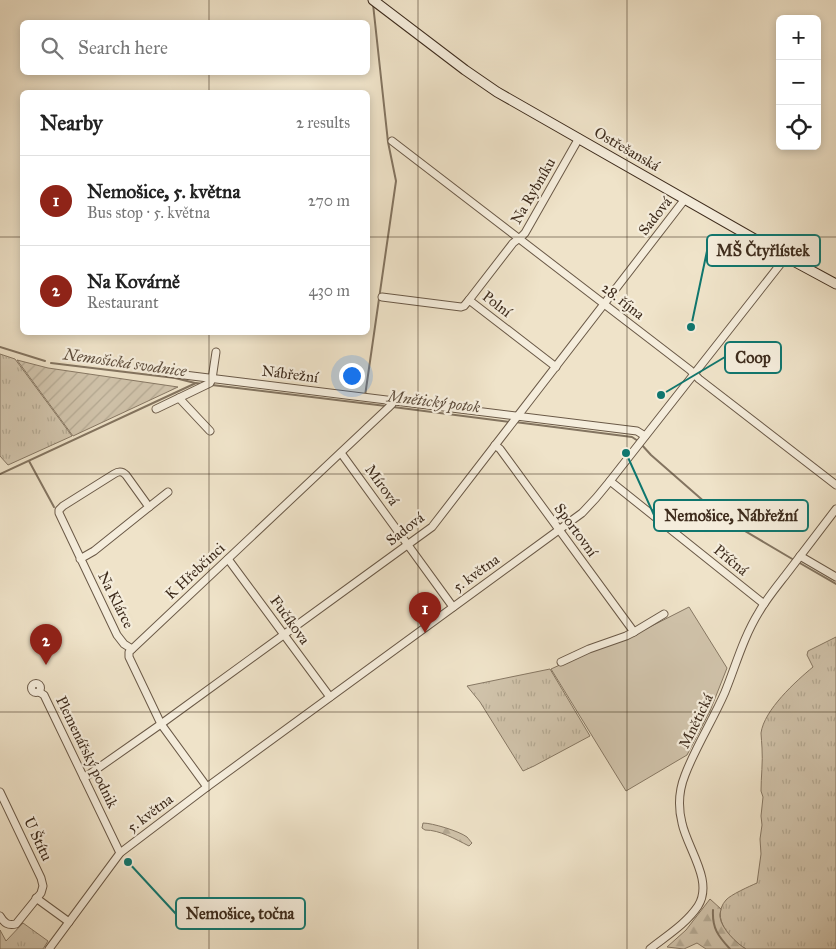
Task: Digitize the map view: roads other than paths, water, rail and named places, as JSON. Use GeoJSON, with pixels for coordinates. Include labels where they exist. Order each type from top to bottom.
{"type":"FeatureCollection","features":[{"type":"Feature","properties":{"kind":"street","name":"Ostřešanská"},"geometry":{"type":"LineString","coordinates":[[373,0],[486,85],[836,284]]}},
{"type":"Feature","properties":{"kind":"street","name":"Na Rybníku"},"geometry":{"type":"LineString","coordinates":[[469,300],[513,243],[524,233],[580,138]]}},
{"type":"Feature","properties":{"kind":"street","name":"28. října"},"geometry":{"type":"LineString","coordinates":[[392,141],[836,485]]}},
{"type":"Feature","properties":{"kind":"street","name":"Sadová"},"geometry":{"type":"LineString","coordinates":[[84,778],[432,527],[685,199]]}},
{"type":"Feature","properties":{"kind":"street","name":"5. května"},"geometry":{"type":"LineString","coordinates":[[49,949],[120,853],[206,787],[582,513],[610,481],[786,257]]}},
{"type":"Feature","properties":{"kind":"street","name":"Polní"},"geometry":{"type":"LineString","coordinates":[[382,297],[461,307],[469,300],[556,366]]}},
{"type":"Feature","properties":{"kind":"street"},"geometry":{"type":"LineString","coordinates":[[156,409],[210,383],[216,352]]}},
{"type":"Feature","properties":{"kind":"street","name":"Nábřežní"},"geometry":{"type":"LineString","coordinates":[[168,373],[365,397],[391,404],[514,420],[637,431],[645,436]]}},
{"type":"Feature","properties":{"kind":"street"},"geometry":{"type":"LineString","coordinates":[[179,398],[210,431]]}},
{"type":"Feature","properties":{"kind":"street","name":"K Hřebčinci"},"geometry":{"type":"LineString","coordinates":[[132,649],[391,404]]}},
{"type":"Feature","properties":{"kind":"street","name":"Sportovní"},"geometry":{"type":"LineString","coordinates":[[495,445],[500,449],[634,632]]}},
{"type":"Feature","properties":{"kind":"street","name":"Mírová"},"geometry":{"type":"LineString","coordinates":[[341,453],[453,607]]}},
{"type":"Feature","properties":{"kind":"street","name":"Na Klárce"},"geometry":{"type":"LineString","coordinates":[[132,649],[124,644],[117,635],[60,516],[59,510],[120,472],[126,475],[149,507]]}},
{"type":"Feature","properties":{"kind":"street","name":"Příčná"},"geometry":{"type":"LineString","coordinates":[[610,481],[764,604]]}},
{"type":"Feature","properties":{"kind":"street","name":"Na Klárce"},"geometry":{"type":"LineString","coordinates":[[80,559],[91,553],[168,492]]}},
{"type":"Feature","properties":{"kind":"street","name":"Mnětická"},"geometry":{"type":"LineString","coordinates":[[650,949],[687,918],[697,906],[702,896],[702,877],[685,836],[680,815],[682,784],[691,761],[725,692],[746,636],[764,604],[836,508]]}},
{"type":"Feature","properties":{"kind":"street"},"geometry":{"type":"LineString","coordinates":[[800,556],[836,577]]}},
{"type":"Feature","properties":{"kind":"street","name":"Fučíkova"},"geometry":{"type":"LineString","coordinates":[[228,558],[330,697]]}},
{"type":"Feature","properties":{"kind":"street"},"geometry":{"type":"LineString","coordinates":[[561,662],[589,649],[626,636],[664,614]]}},
{"type":"Feature","properties":{"kind":"street"},"geometry":{"type":"LineString","coordinates":[[132,649],[128,653],[129,658],[161,724],[206,787]]}},
{"type":"Feature","properties":{"kind":"street","name":"Plemenářský podnik"},"geometry":{"type":"LineString","coordinates":[[36,681],[31,687],[32,691],[44,695],[120,853]]}},
{"type":"Feature","properties":{"kind":"street","name":"U Štítu"},"geometry":{"type":"LineString","coordinates":[[0,792],[41,878],[43,886],[16,924],[5,923],[0,916]]}},
{"type":"Feature","properties":{"kind":"street"},"geometry":{"type":"LineString","coordinates":[[36,898],[69,922]]}},
{"type":"Feature","properties":{"kind":"waterway"},"geometry":{"type":"LineString","coordinates":[[365,396],[396,181],[388,142],[373,4]]}},
{"type":"Feature","properties":{"kind":"waterway","name":"Nemošická svodnice"},"geometry":{"type":"LineString","coordinates":[[0,347],[45,361]]}},
{"type":"Feature","properties":{"kind":"waterway","name":"Nemošická svodnice"},"geometry":{"type":"LineString","coordinates":[[51,363],[175,378],[195,383]]}},
{"type":"Feature","properties":{"kind":"waterway","name":"Mnětický potok"},"geometry":{"type":"LineString","coordinates":[[0,474],[196,383],[203,384]]}},
{"type":"Feature","properties":{"kind":"waterway","name":"Mnětický potok"},"geometry":{"type":"LineString","coordinates":[[212,385],[386,406]]}},
{"type":"Feature","properties":{"kind":"waterway","name":"Mnětický potok"},"geometry":{"type":"LineString","coordinates":[[393,407],[510,422]]}},
{"type":"Feature","properties":{"kind":"waterway","name":"Mnětický potok"},"geometry":{"type":"LineString","coordinates":[[515,422],[632,437],[638,441]]}},
{"type":"Feature","properties":{"kind":"waterway","name":"Mnětický potok"},"geometry":{"type":"LineString","coordinates":[[641,444],[723,518],[794,560]]}},
{"type":"Feature","properties":{"kind":"waterway"},"geometry":{"type":"LineString","coordinates":[[29,461],[54,507]]}},
{"type":"Feature","properties":{"kind":"waterway","name":"Mnětický potok"},"geometry":{"type":"LineString","coordinates":[[798,562],[836,584]]}},
{"type":"Feature","properties":{"kind":"waterway"},"geometry":{"type":"LineString","coordinates":[[713,910],[717,931],[730,949]]}},
{"type":"Feature","properties":{"kind":"place","name":"MŠ Čtyřlístek"},"geometry":{"type":"Point","coordinates":[691,327]}},
{"type":"Feature","properties":{"kind":"place","name":"Coop"},"geometry":{"type":"Point","coordinates":[661,395]}},
{"type":"Feature","properties":{"kind":"place","name":"Nemošice, Nábřežní"},"geometry":{"type":"Point","coordinates":[626,453]}},
{"type":"Feature","properties":{"kind":"place","name":"Nemošice, 5. května"},"geometry":{"type":"Point","coordinates":[425,633]}},
{"type":"Feature","properties":{"kind":"place","name":"Na Kovárně"},"geometry":{"type":"Point","coordinates":[46,665]}},
{"type":"Feature","properties":{"kind":"place","name":"Nemošice, točna"},"geometry":{"type":"Point","coordinates":[128,862]}}]}
